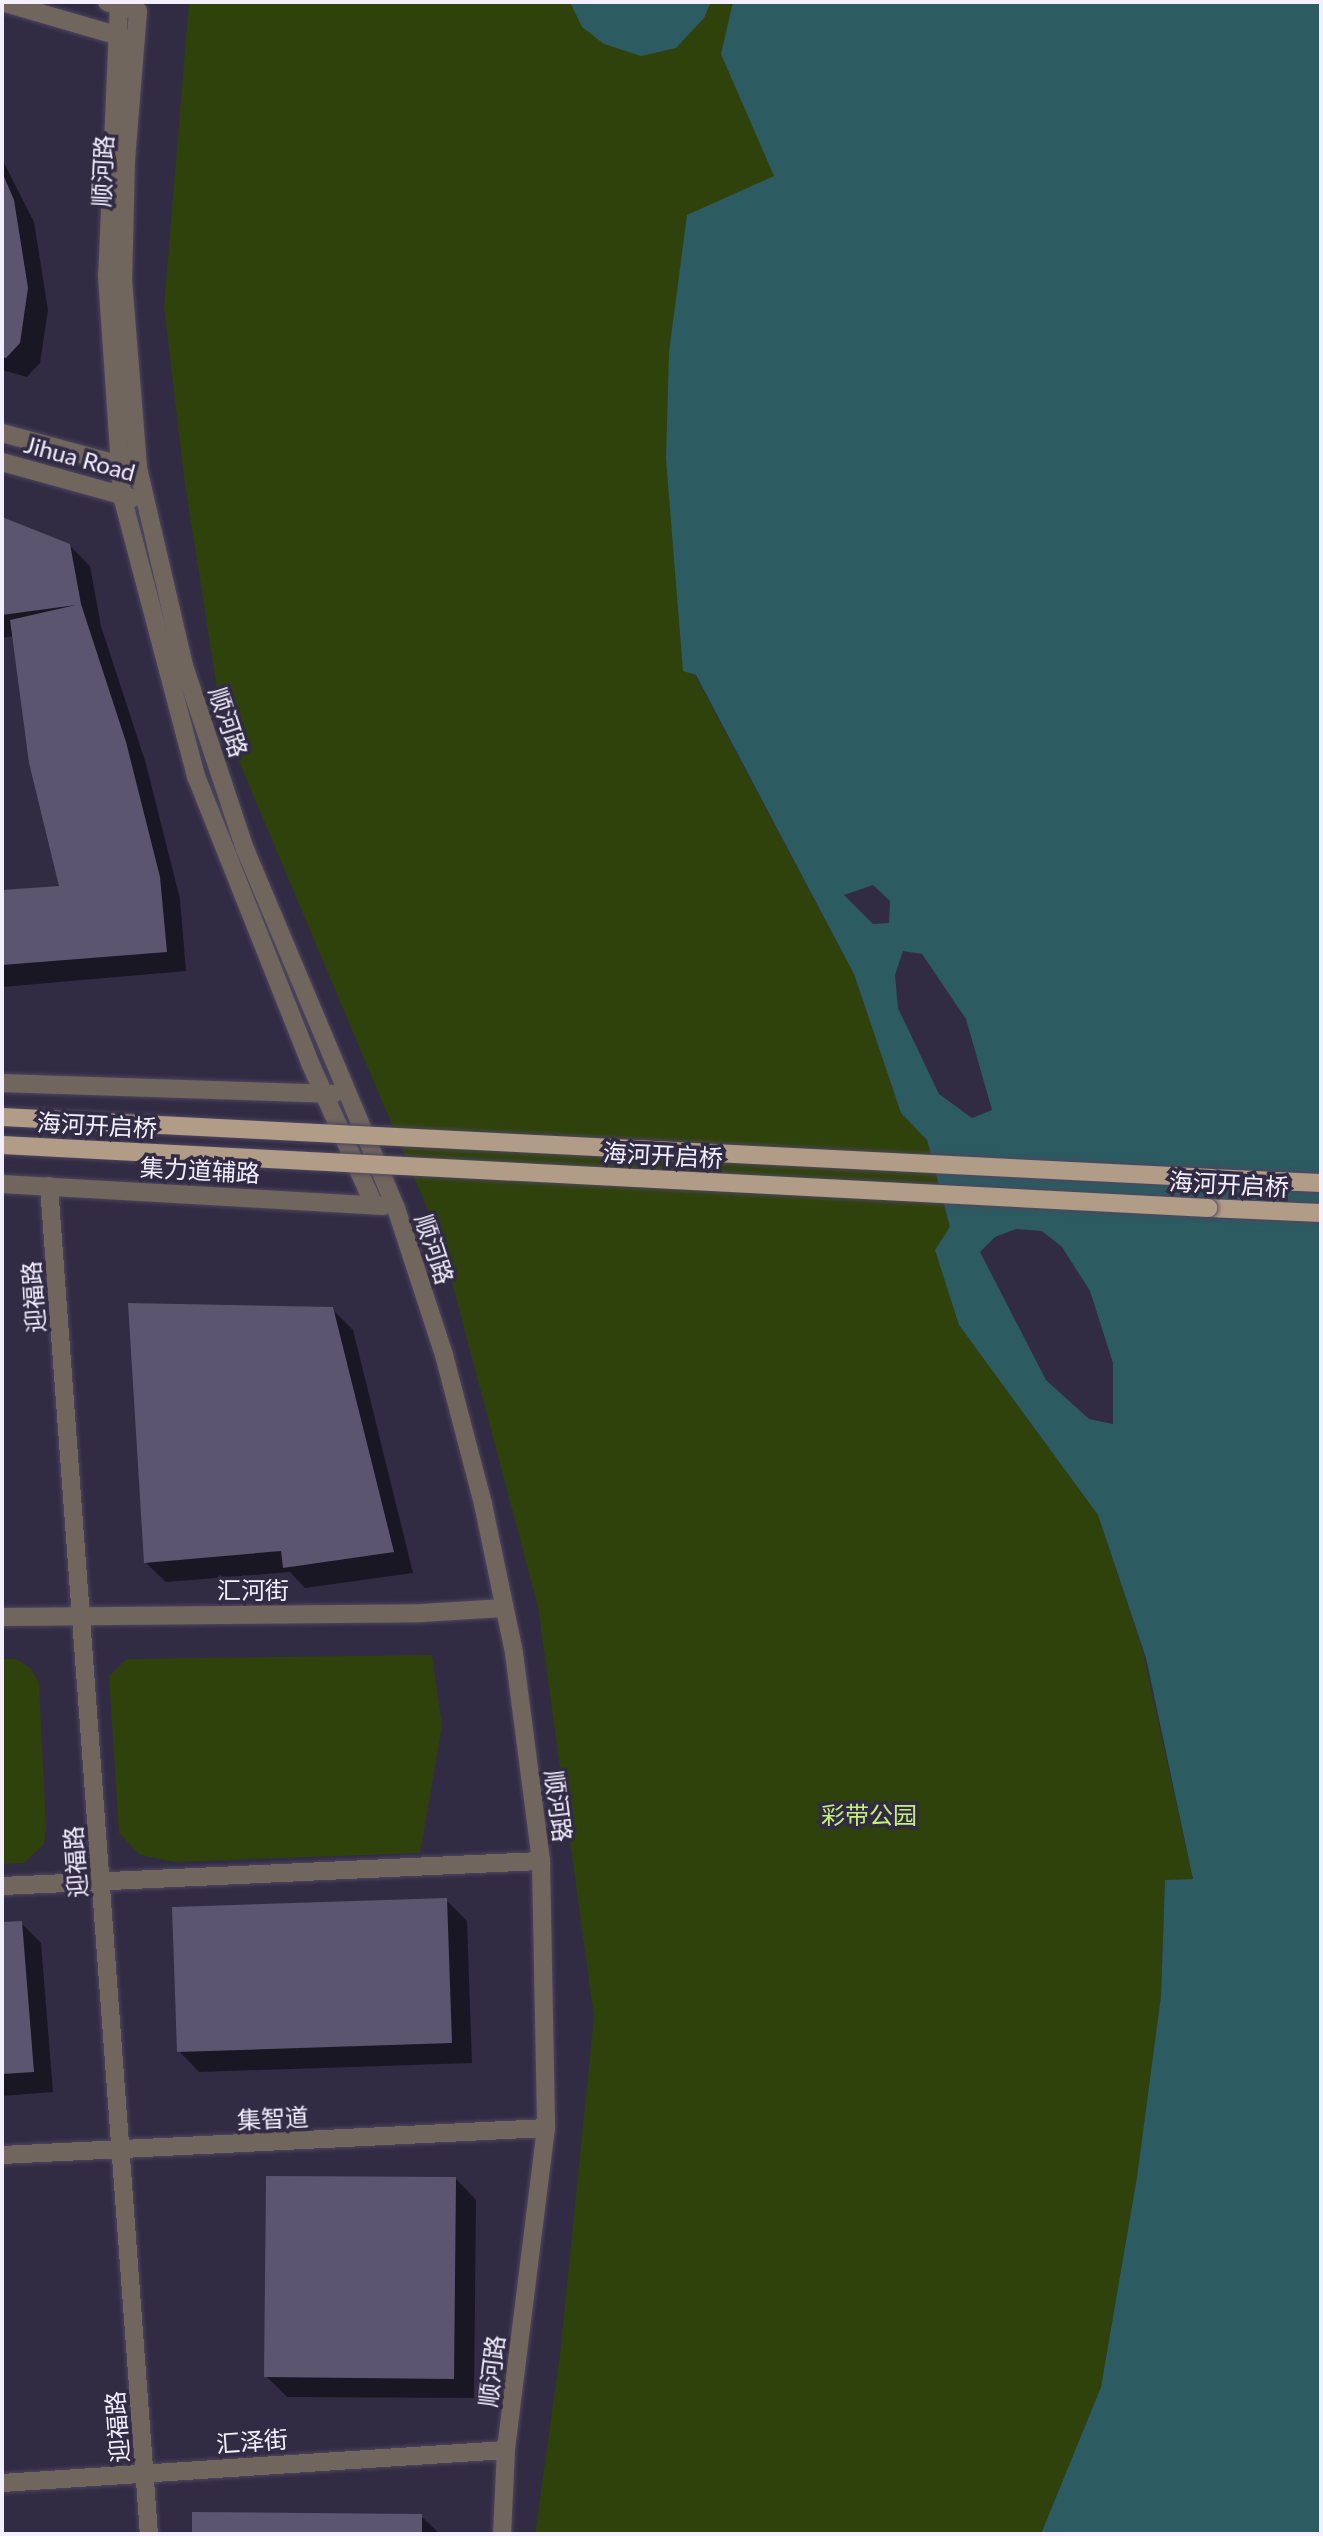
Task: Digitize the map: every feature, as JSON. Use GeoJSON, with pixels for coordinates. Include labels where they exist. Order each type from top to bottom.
{"type":"FeatureCollection","features":[{"type":"Feature","properties":{"kind":"main road","name":"海河开启桥"},"geometry":{"type":"LineString","coordinates":[[2,1117],[1321,1183]]}},
{"type":"Feature","properties":{"kind":"main road","name":"海河开启桥"},"geometry":{"type":"LineString","coordinates":[[2,1145],[1321,1213]]}},
{"type":"Feature","properties":{"kind":"street"},"geometry":{"type":"LineString","coordinates":[[2,2],[136,40]]}},
{"type":"Feature","properties":{"kind":"street","name":"顺河路"},"geometry":{"type":"LineString","coordinates":[[374,1205],[324,1094],[196,776],[122,496],[107,275],[117,35],[113,3],[138,11],[126,160],[123,279],[138,468],[184,666],[245,849],[396,1208],[444,1354],[504,1608],[541,1861],[547,2128],[506,2450],[502,2534]]}},
{"type":"Feature","properties":{"kind":"street","name":"Jihua Road"},"geometry":{"type":"LineString","coordinates":[[2,433],[120,467],[138,468]]}},
{"type":"Feature","properties":{"kind":"street","name":"Jihua Road"},"geometry":{"type":"LineString","coordinates":[[2,462],[146,501]]}},
{"type":"Feature","properties":{"kind":"street"},"geometry":{"type":"LineString","coordinates":[[2,1083],[348,1094]]}},
{"type":"Feature","properties":{"kind":"street","name":"集力道辅路"},"geometry":{"type":"LineString","coordinates":[[2,1184],[396,1208]]}},
{"type":"Feature","properties":{"kind":"street","name":"迎福路"},"geometry":{"type":"LineString","coordinates":[[50,1186],[149,2534]]}},
{"type":"Feature","properties":{"kind":"street","name":"汇河街"},"geometry":{"type":"LineString","coordinates":[[2,1617],[422,1613],[504,1608]]}},
{"type":"Feature","properties":{"kind":"street"},"geometry":{"type":"LineString","coordinates":[[2,1886],[541,1861]]}},
{"type":"Feature","properties":{"kind":"street","name":"集智道"},"geometry":{"type":"LineString","coordinates":[[2,2155],[547,2128]]}},
{"type":"Feature","properties":{"kind":"street","name":"汇泽街"},"geometry":{"type":"LineString","coordinates":[[2,2483],[506,2450]]}},
{"type":"Feature","properties":{"kind":"green space","name":"彩带公园"},"geometry":{"type":"Polygon","coordinates":[[[189,2],[844,2],[683,670],[695,675],[854,974],[901,1113],[927,1140],[950,1227],[959,1325],[1098,1515],[1142,1648],[1193,1879],[1165,1880],[1161,1996],[1137,2177],[1101,2387],[1041,2534],[535,2534],[560,2354],[594,2017],[538,1607],[441,1241],[222,721],[184,477],[164,307],[189,2]]]}},
{"type":"Feature","properties":{"kind":"green space"},"geometry":{"type":"Polygon","coordinates":[[[432,1655],[442,1726],[420,1853],[175,1862],[140,1855],[119,1833],[109,1676],[127,1659],[432,1655]]]}},
{"type":"Feature","properties":{"kind":"green space"},"geometry":{"type":"Polygon","coordinates":[[[2,1659],[16,1659],[31,1669],[39,1683],[46,1829],[44,1844],[24,1863],[2,1864],[2,1659]]]}},
{"type":"Feature","properties":{"kind":"shaded area"},"geometry":{"type":"Polygon","coordinates":[[[570,2],[711,2],[704,18],[676,48],[641,56],[604,44],[582,27],[570,2]]]}},
{"type":"Feature","properties":{"kind":"shaded area"},"geometry":{"type":"Polygon","coordinates":[[[733,2],[1321,2],[1321,2534],[1041,2534],[1101,2387],[1137,2177],[1161,1996],[1165,1880],[1193,1879],[1146,1658],[1098,1515],[959,1325],[935,1250],[950,1227],[927,1140],[901,1113],[854,974],[696,675],[683,671],[666,459],[669,352],[687,215],[774,176],[721,54],[733,2]],[[873,885],[844,895],[873,924],[889,923],[890,901],[873,885]],[[903,951],[895,975],[898,1008],[939,1094],[972,1118],[992,1110],[966,1019],[922,954],[903,951]],[[1016,1229],[995,1237],[980,1252],[1046,1380],[1089,1419],[1113,1424],[1113,1363],[1090,1291],[1062,1247],[1042,1231],[1016,1229]]]}},
{"type":"Feature","properties":{"kind":"building"},"geometry":{"type":"Polygon","coordinates":[[[2,172],[14,200],[28,288],[20,343],[6,358],[2,357],[2,172]]]}},
{"type":"Feature","properties":{"kind":"building"},"geometry":{"type":"Polygon","coordinates":[[[2,517],[70,544],[81,604],[126,742],[160,877],[167,952],[2,965],[2,890],[59,886],[29,763],[10,620],[76,605],[2,615],[2,517]]]}},
{"type":"Feature","properties":{"kind":"building"},"geometry":{"type":"Polygon","coordinates":[[[128,1303],[333,1307],[394,1552],[283,1568],[281,1551],[144,1563],[128,1303]]]}},
{"type":"Feature","properties":{"kind":"building"},"geometry":{"type":"Polygon","coordinates":[[[447,1898],[452,2043],[177,2052],[172,1907],[447,1898]]]}},
{"type":"Feature","properties":{"kind":"building"},"geometry":{"type":"Polygon","coordinates":[[[22,1921],[34,2072],[2,2074],[2,1922],[22,1921]]]}},
{"type":"Feature","properties":{"kind":"building"},"geometry":{"type":"Polygon","coordinates":[[[266,2176],[456,2177],[454,2379],[264,2377],[266,2176]]]}},
{"type":"Feature","properties":{"kind":"building"},"geometry":{"type":"Polygon","coordinates":[[[192,2512],[422,2514],[422,2534],[192,2534],[192,2512]]]}}]}
